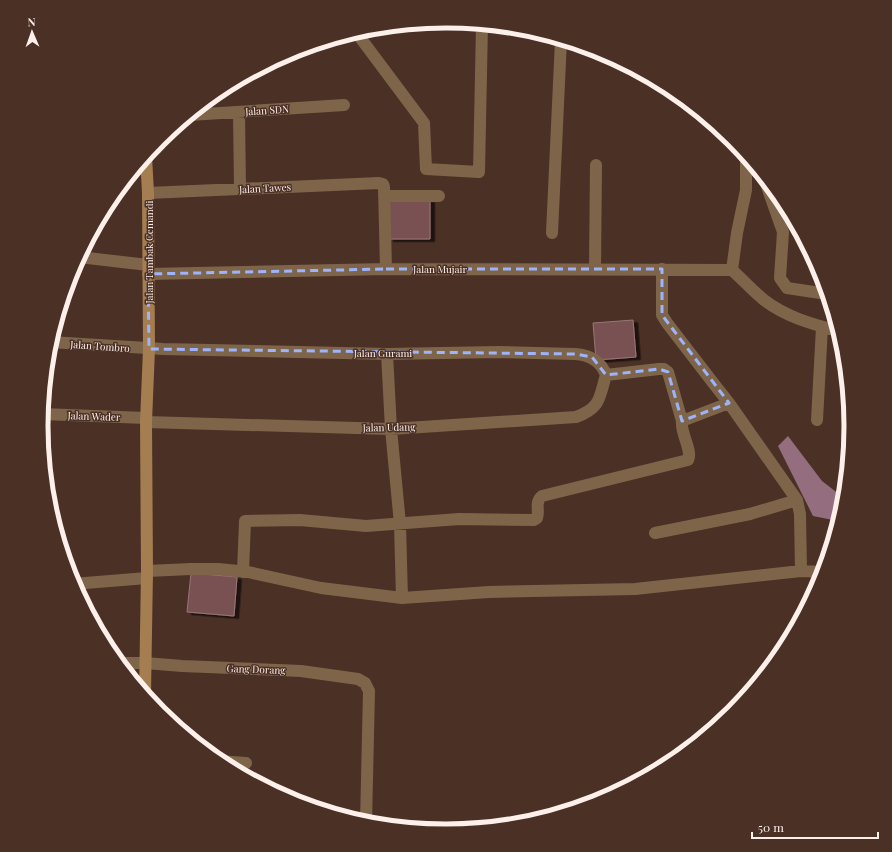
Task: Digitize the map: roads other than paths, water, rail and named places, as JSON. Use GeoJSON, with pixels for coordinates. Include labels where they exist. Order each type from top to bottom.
{"type":"FeatureCollection","features":[{"type":"Feature","properties":{"kind":"street"},"geometry":{"type":"LineString","coordinates":[[360,38],[424,123],[426,169],[479,172],[482,30]]}},
{"type":"Feature","properties":{"kind":"street"},"geometry":{"type":"LineString","coordinates":[[552,233],[560,45]]}},
{"type":"Feature","properties":{"kind":"street","name":"Jalan SDN"},"geometry":{"type":"LineString","coordinates":[[199,114],[344,105]]}},
{"type":"Feature","properties":{"kind":"street"},"geometry":{"type":"LineString","coordinates":[[239,112],[240,189]]}},
{"type":"Feature","properties":{"kind":"street","name":"Jalan Tambak Cemandi"},"geometry":{"type":"LineString","coordinates":[[145,686],[147,575],[146,420],[149,349],[146,165]]}},
{"type":"Feature","properties":{"kind":"street"},"geometry":{"type":"LineString","coordinates":[[595,269],[596,165]]}},
{"type":"Feature","properties":{"kind":"street"},"geometry":{"type":"LineString","coordinates":[[746,165],[746,190],[737,233],[732,270],[745,281],[754,292],[772,306],[793,317],[832,329]]}},
{"type":"Feature","properties":{"kind":"street","name":"Jalan Tawes"},"geometry":{"type":"LineString","coordinates":[[148,193],[379,183],[382,184],[384,196]]}},
{"type":"Feature","properties":{"kind":"street"},"geometry":{"type":"LineString","coordinates":[[386,269],[384,196],[439,196]]}},
{"type":"Feature","properties":{"kind":"street"},"geometry":{"type":"LineString","coordinates":[[780,209],[783,232],[780,278],[787,288],[821,293]]}},
{"type":"Feature","properties":{"kind":"street","name":"Jalan Mujair"},"geometry":{"type":"LineString","coordinates":[[85,258],[148,270],[732,270]]}},
{"type":"Feature","properties":{"kind":"street"},"geometry":{"type":"LineString","coordinates":[[664,269],[662,315],[709,379],[730,403],[797,500],[800,514],[801,571]]}},
{"type":"Feature","properties":{"kind":"street"},"geometry":{"type":"LineString","coordinates":[[817,420],[822,327]]}},
{"type":"Feature","properties":{"kind":"street","name":"Jalan Tombro"},"geometry":{"type":"LineString","coordinates":[[57,343],[149,349]]}},
{"type":"Feature","properties":{"kind":"street","name":"Jalan Gurami"},"geometry":{"type":"LineString","coordinates":[[149,349],[387,354],[498,352],[585,355],[592,358],[604,368],[606,375]]}},
{"type":"Feature","properties":{"kind":"street"},"geometry":{"type":"LineString","coordinates":[[387,354],[390,429],[400,524],[402,598]]}},
{"type":"Feature","properties":{"kind":"street"},"geometry":{"type":"LineString","coordinates":[[243,572],[245,521],[300,520],[366,526],[459,519],[527,520],[537,518],[538,499],[542,496],[688,460],[690,455],[668,372],[659,369],[606,375]]}},
{"type":"Feature","properties":{"kind":"street","name":"Jalan Udang"},"geometry":{"type":"LineString","coordinates":[[146,420],[390,429],[576,417],[593,409],[598,402],[606,375]]}},
{"type":"Feature","properties":{"kind":"street"},"geometry":{"type":"LineString","coordinates":[[682,421],[730,403]]}},
{"type":"Feature","properties":{"kind":"street","name":"Jalan Wader"},"geometry":{"type":"LineString","coordinates":[[48,414],[146,420]]}},
{"type":"Feature","properties":{"kind":"street"},"geometry":{"type":"LineString","coordinates":[[655,533],[750,514],[797,500]]}},
{"type":"Feature","properties":{"kind":"street"},"geometry":{"type":"LineString","coordinates":[[80,583],[198,569],[243,572],[321,588],[402,598],[489,592],[635,589],[801,571],[816,572]]}},
{"type":"Feature","properties":{"kind":"street","name":"Gang Dorang"},"geometry":{"type":"LineString","coordinates":[[126,663],[301,671],[358,679],[365,683],[369,691],[366,816]]}},
{"type":"Feature","properties":{"kind":"street"},"geometry":{"type":"LineString","coordinates":[[232,762],[246,763]]}}]}
